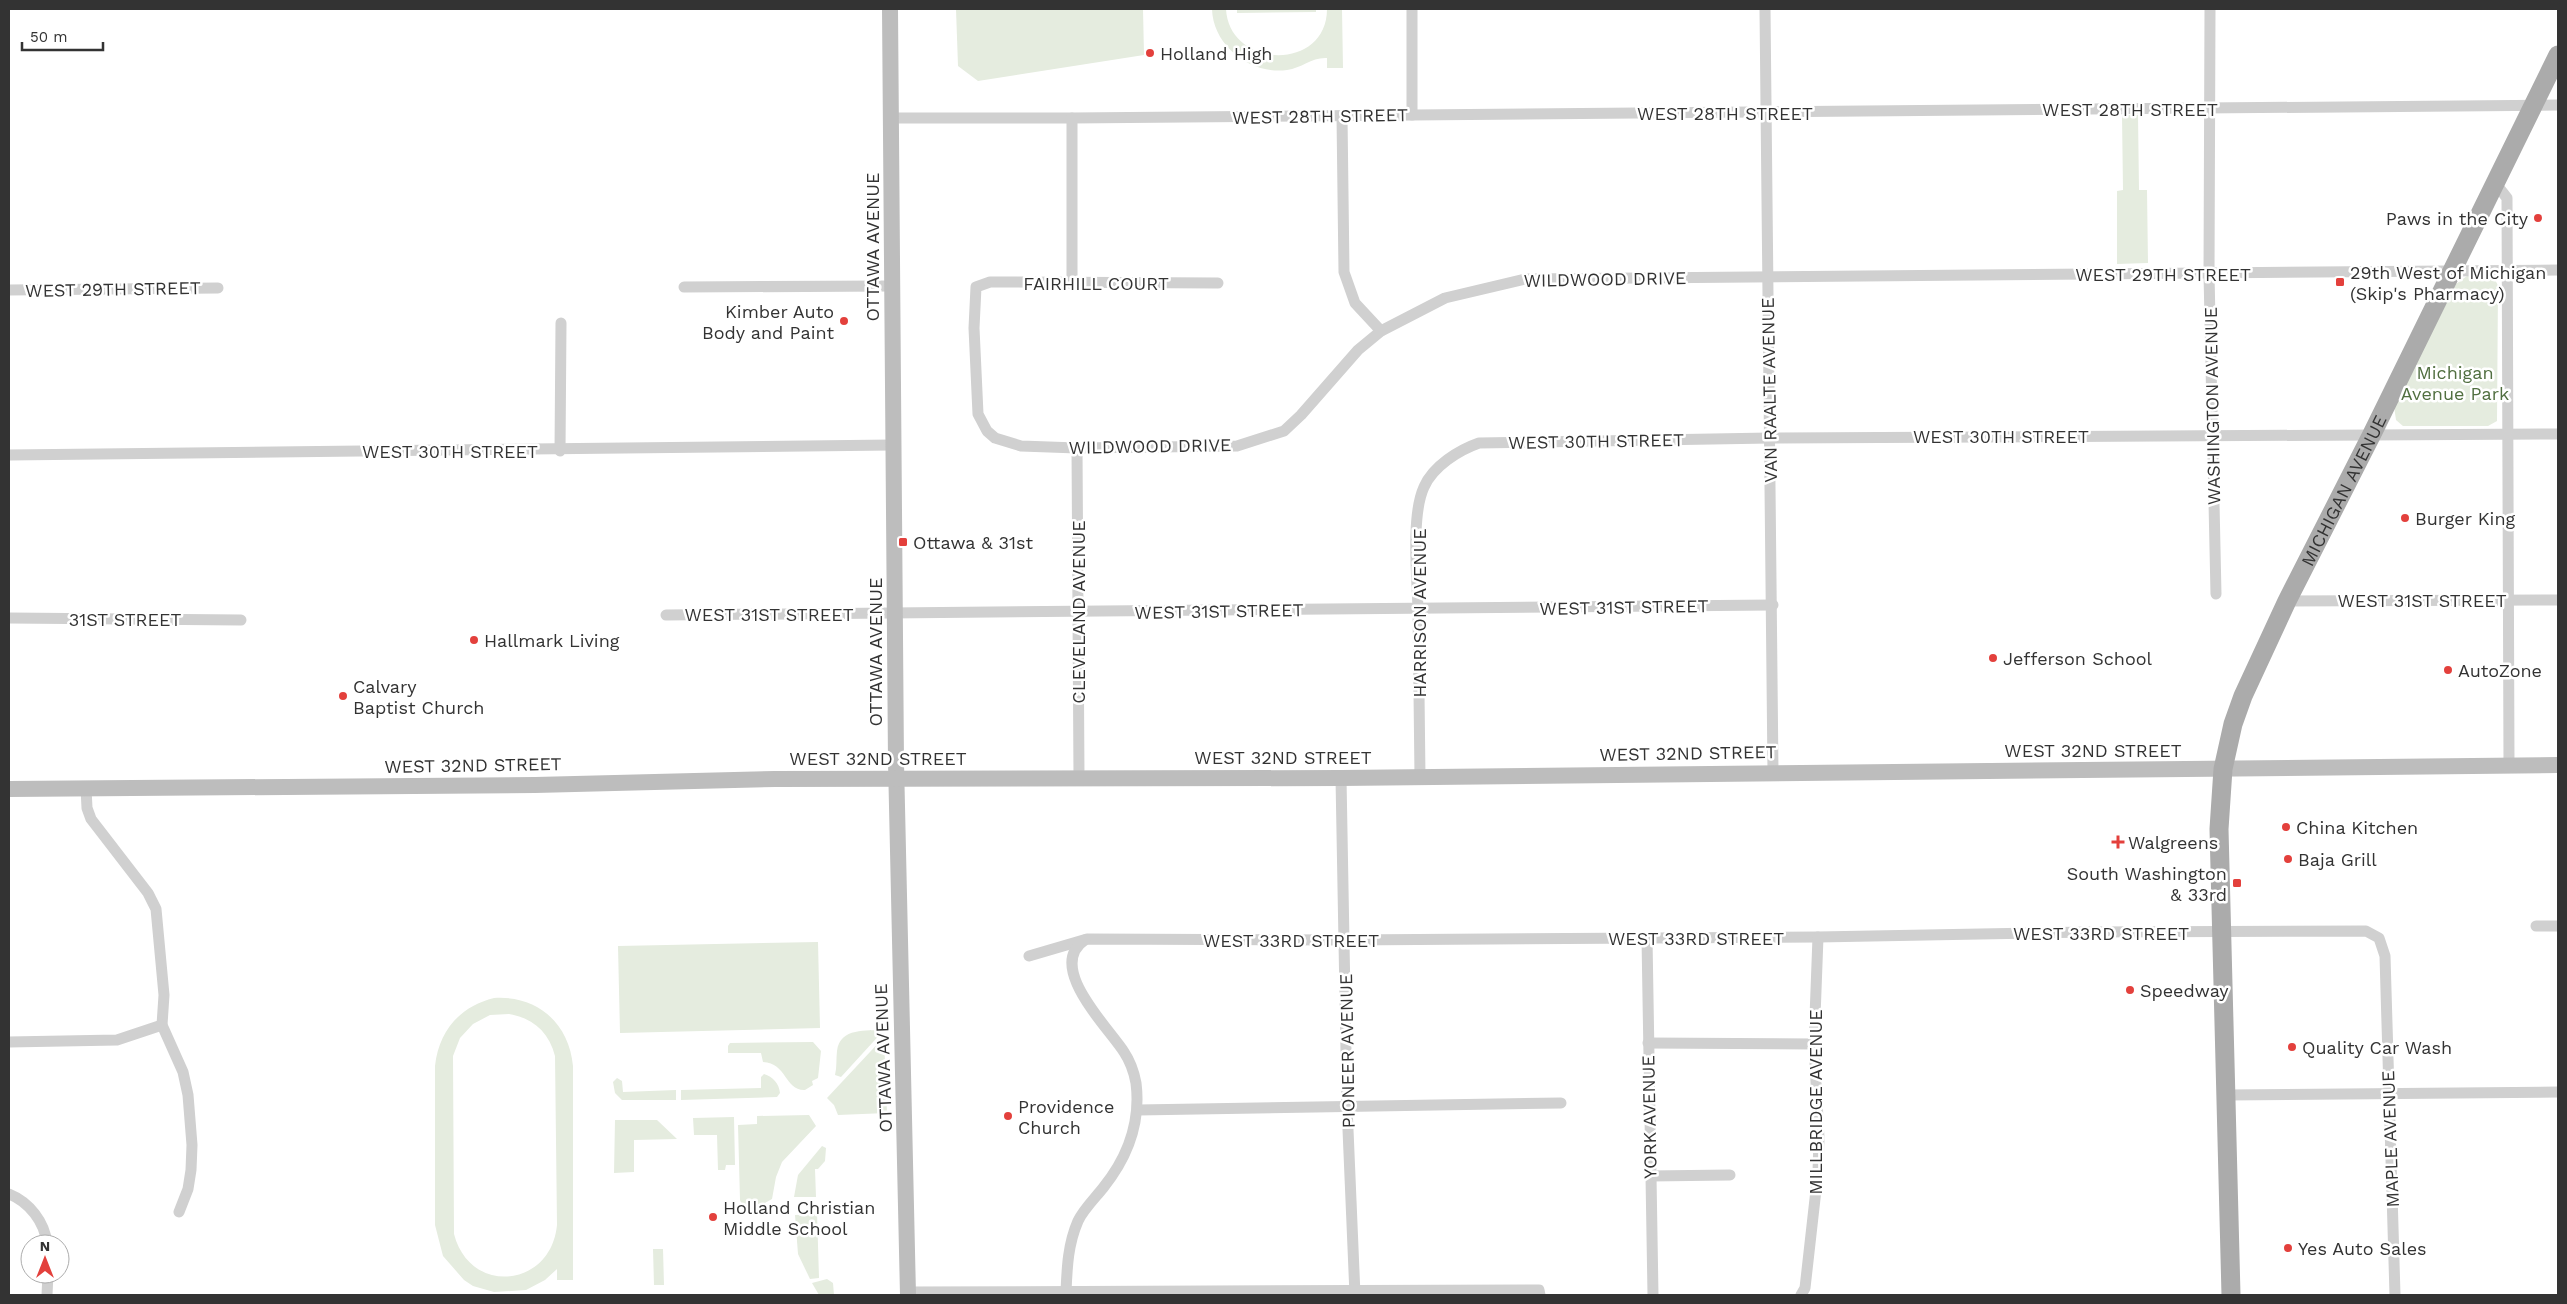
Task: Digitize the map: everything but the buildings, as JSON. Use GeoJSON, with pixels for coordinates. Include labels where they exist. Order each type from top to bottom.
{"type":"FeatureCollection","features":[{"type":"Feature","properties":{"kind":"main road","name":"MICHIGAN AVENUE"},"geometry":{"type":"LineString","coordinates":[[2231,1295],[2219,829],[2223,769],[2233,724],[2243,696],[2287,601],[2372,434],[2558,55]]}},
{"type":"Feature","properties":{"kind":"street","name":"OTTAWA AVENUE"},"geometry":{"type":"LineString","coordinates":[[890,9],[896,778],[908,1294]]}},
{"type":"Feature","properties":{"kind":"street"},"geometry":{"type":"LineString","coordinates":[[1412,9],[1412,115]]}},
{"type":"Feature","properties":{"kind":"street","name":"VAN RAALTE AVENUE"},"geometry":{"type":"LineString","coordinates":[[1764,9],[1773,605],[1773,772]]}},
{"type":"Feature","properties":{"kind":"street","name":"WASHINGTON AVENUE"},"geometry":{"type":"LineString","coordinates":[[2210,9],[2210,274],[2216,594]]}},
{"type":"Feature","properties":{"kind":"street","name":"WEST 28TH STREET"},"geometry":{"type":"LineString","coordinates":[[892,118],[2558,106]]}},
{"type":"Feature","properties":{"kind":"street"},"geometry":{"type":"LineString","coordinates":[[1342,116],[1344,272],[1355,303],[1381,331]]}},
{"type":"Feature","properties":{"kind":"street"},"geometry":{"type":"LineString","coordinates":[[1072,118],[1072,284]]}},
{"type":"Feature","properties":{"kind":"street"},"geometry":{"type":"LineString","coordinates":[[2496,184],[2507,198],[2510,600],[2509,765]]}},
{"type":"Feature","properties":{"kind":"street","name":"WEST 29TH STREET"},"geometry":{"type":"LineString","coordinates":[[1768,275],[2210,274],[2558,270]]}},
{"type":"Feature","properties":{"kind":"street","name":"WILDWOOD DRIVE"},"geometry":{"type":"LineString","coordinates":[[976,287],[974,328],[978,414],[987,431],[994,438],[1021,446],[1077,448],[1237,446],[1284,431],[1301,415],[1358,350],[1381,331],[1445,298],[1525,279],[1768,275]]}},
{"type":"Feature","properties":{"kind":"street","name":"FAIRHILL COURT"},"geometry":{"type":"LineString","coordinates":[[976,287],[990,282],[1072,284],[1218,283]]}},
{"type":"Feature","properties":{"kind":"street"},"geometry":{"type":"LineString","coordinates":[[684,287],[892,286]]}},
{"type":"Feature","properties":{"kind":"street","name":"WEST 29TH STREET"},"geometry":{"type":"LineString","coordinates":[[9,290],[218,288]]}},
{"type":"Feature","properties":{"kind":"street"},"geometry":{"type":"LineString","coordinates":[[560,451],[561,323]]}},
{"type":"Feature","properties":{"kind":"street","name":"WEST 30TH STREET"},"geometry":{"type":"LineString","coordinates":[[1449,459],[1465,448],[1480,443],[1770,438],[2558,434]]}},
{"type":"Feature","properties":{"kind":"street","name":"WEST 30TH STREET"},"geometry":{"type":"LineString","coordinates":[[9,455],[560,451],[892,445]]}},
{"type":"Feature","properties":{"kind":"street","name":"CLEVELAND AVENUE"},"geometry":{"type":"LineString","coordinates":[[1077,448],[1078,776]]}},
{"type":"Feature","properties":{"kind":"street","name":"HARRISON AVENUE"},"geometry":{"type":"LineString","coordinates":[[1420,777],[1418,609],[1415,547],[1420,499],[1424,486],[1449,459]]}},
{"type":"Feature","properties":{"kind":"street","name":"WEST 31ST STREET"},"geometry":{"type":"LineString","coordinates":[[2287,601],[2558,600]]}},
{"type":"Feature","properties":{"kind":"street","name":"WEST 31ST STREET"},"geometry":{"type":"LineString","coordinates":[[666,615],[1079,613],[1773,605]]}},
{"type":"Feature","properties":{"kind":"street","name":"31ST STREET"},"geometry":{"type":"LineString","coordinates":[[9,618],[241,620]]}},
{"type":"Feature","properties":{"kind":"street","name":"WEST 32ND STREET"},"geometry":{"type":"LineString","coordinates":[[9,789],[535,785],[1078,776],[1341,778],[2558,765]]}},
{"type":"Feature","properties":{"kind":"street","name":"PIONEER AVENUE"},"geometry":{"type":"LineString","coordinates":[[1341,778],[1347,1106],[1355,1293]]}},
{"type":"Feature","properties":{"kind":"street"},"geometry":{"type":"LineString","coordinates":[[86,788],[87,808],[91,819],[148,892],[156,909],[164,995],[162,1025],[183,1072],[188,1095],[192,1146],[188,1189],[179,1212]]}},
{"type":"Feature","properties":{"kind":"street"},"geometry":{"type":"LineString","coordinates":[[2536,926],[2558,926]]}},
{"type":"Feature","properties":{"kind":"street","name":"WEST 33RD STREET"},"geometry":{"type":"LineString","coordinates":[[1029,956],[1086,939],[1345,940],[2366,931]]}},
{"type":"Feature","properties":{"kind":"street","name":"MAPLE AVENUE"},"geometry":{"type":"LineString","coordinates":[[2366,931],[2379,938],[2385,956],[2395,1295]]}},
{"type":"Feature","properties":{"kind":"street","name":"MILLBRIDGE AVENUE"},"geometry":{"type":"LineString","coordinates":[[1801,1295],[1806,1278],[1818,1172],[1819,1138],[1814,1044],[1818,937]]}},
{"type":"Feature","properties":{"kind":"street","name":"YORK AVENUE"},"geometry":{"type":"LineString","coordinates":[[1647,938],[1653,1295]]}},
{"type":"Feature","properties":{"kind":"street"},"geometry":{"type":"LineString","coordinates":[[1066,1292],[1067,1253],[1078,1220],[1125,1157],[1135,1128],[1138,1110],[1133,1069],[1125,1054],[1080,991],[1073,973],[1073,957],[1077,945],[1086,939]]}},
{"type":"Feature","properties":{"kind":"street"},"geometry":{"type":"LineString","coordinates":[[9,1042],[117,1040],[162,1025]]}},
{"type":"Feature","properties":{"kind":"street"},"geometry":{"type":"LineString","coordinates":[[1648,1043],[1814,1044]]}},
{"type":"Feature","properties":{"kind":"street"},"geometry":{"type":"LineString","coordinates":[[2227,1095],[2558,1092]]}},
{"type":"Feature","properties":{"kind":"street"},"geometry":{"type":"LineString","coordinates":[[1138,1110],[1562,1103]]}},
{"type":"Feature","properties":{"kind":"street"},"geometry":{"type":"LineString","coordinates":[[1650,1176],[1730,1175]]}},
{"type":"Feature","properties":{"kind":"street"},"geometry":{"type":"LineString","coordinates":[[9,1194],[31,1208],[39,1221],[44,1234]]}},
{"type":"Feature","properties":{"kind":"street"},"geometry":{"type":"LineString","coordinates":[[908,1294],[1066,1292],[1540,1293]]}},
{"type":"Feature","properties":{"kind":"green space"},"geometry":{"type":"Polygon","coordinates":[[[956,9],[1143,9],[1144,55],[978,81],[958,66],[956,9]]]}},
{"type":"Feature","properties":{"kind":"green space"},"geometry":{"type":"Polygon","coordinates":[[[1212,9],[1226,9],[1231,29],[1243,43],[1259,52],[1278,55],[1296,53],[1312,44],[1323,30],[1327,9],[1342,9],[1343,68],[1327,68],[1327,58],[1317,59],[1287,70],[1260,68],[1248,63],[1236,55],[1219,35],[1212,9]]]}},
{"type":"Feature","properties":{"kind":"green space"},"geometry":{"type":"Polygon","coordinates":[[[1237,9],[1316,9],[1316,12],[1237,13],[1237,9]]]}},
{"type":"Feature","properties":{"kind":"green space"},"geometry":{"type":"Polygon","coordinates":[[[2122,115],[2138,115],[2139,190],[2147,190],[2148,263],[2117,264],[2117,191],[2123,190],[2122,115]]]}},
{"type":"Feature","properties":{"kind":"green space","name":"Michigan Avenue Park"},"geometry":{"type":"Polygon","coordinates":[[[2481,275],[2490,277],[2498,286],[2497,421],[2488,426],[2403,426],[2396,420],[2394,406],[2456,284],[2467,276],[2481,275]]]}},
{"type":"Feature","properties":{"kind":"green space"},"geometry":{"type":"Polygon","coordinates":[[[818,942],[820,1028],[620,1033],[618,946],[818,942]]]}},
{"type":"Feature","properties":{"kind":"green space"},"geometry":{"type":"Polygon","coordinates":[[[494,998],[510,998],[524,1001],[537,1007],[558,1025],[570,1051],[573,1066],[573,1280],[557,1280],[557,1269],[545,1280],[526,1290],[494,1292],[473,1286],[464,1280],[443,1256],[435,1225],[435,1066],[437,1053],[446,1031],[461,1014],[482,1002],[494,998]],[[509,1014],[490,1015],[473,1024],[460,1038],[453,1056],[454,1234],[463,1254],[476,1268],[492,1275],[509,1276],[526,1272],[541,1262],[552,1246],[557,1225],[555,1056],[544,1033],[533,1023],[509,1014]]]}},
{"type":"Feature","properties":{"kind":"green space"},"geometry":{"type":"Polygon","coordinates":[[[884,1030],[841,1077],[835,1075],[837,1051],[839,1043],[843,1038],[855,1032],[884,1030]]]}},
{"type":"Feature","properties":{"kind":"green space"},"geometry":{"type":"Polygon","coordinates":[[[884,1037],[887,1113],[838,1115],[834,1105],[827,1098],[884,1037]]]}},
{"type":"Feature","properties":{"kind":"green space"},"geometry":{"type":"Polygon","coordinates":[[[813,1042],[821,1051],[818,1078],[812,1081],[813,1085],[805,1090],[793,1086],[777,1067],[763,1062],[761,1053],[728,1053],[730,1043],[813,1042]]]}},
{"type":"Feature","properties":{"kind":"green space"},"geometry":{"type":"Polygon","coordinates":[[[764,1074],[777,1083],[780,1093],[777,1097],[681,1100],[681,1090],[761,1088],[761,1077],[764,1074]]]}},
{"type":"Feature","properties":{"kind":"green space"},"geometry":{"type":"Polygon","coordinates":[[[617,1078],[622,1081],[623,1092],[676,1090],[676,1100],[622,1100],[615,1093],[613,1082],[617,1078]]]}},
{"type":"Feature","properties":{"kind":"green space"},"geometry":{"type":"Polygon","coordinates":[[[809,1115],[816,1126],[782,1162],[776,1177],[772,1199],[763,1204],[742,1205],[740,1200],[738,1125],[757,1124],[757,1116],[809,1115]]]}},
{"type":"Feature","properties":{"kind":"green space"},"geometry":{"type":"Polygon","coordinates":[[[734,1117],[735,1165],[726,1165],[725,1170],[718,1170],[717,1135],[694,1135],[693,1118],[734,1117]]]}},
{"type":"Feature","properties":{"kind":"green space"},"geometry":{"type":"Polygon","coordinates":[[[615,1120],[657,1120],[677,1139],[634,1140],[634,1172],[614,1173],[615,1120]]]}},
{"type":"Feature","properties":{"kind":"green space"},"geometry":{"type":"Polygon","coordinates":[[[822,1146],[826,1148],[825,1161],[818,1169],[815,1169],[816,1197],[794,1197],[798,1175],[822,1146]]]}},
{"type":"Feature","properties":{"kind":"green space"},"geometry":{"type":"Polygon","coordinates":[[[817,1214],[819,1278],[810,1279],[798,1254],[795,1215],[817,1214]]]}},
{"type":"Feature","properties":{"kind":"green space"},"geometry":{"type":"Polygon","coordinates":[[[653,1249],[663,1249],[664,1285],[654,1285],[653,1249]]]}},
{"type":"Feature","properties":{"kind":"green space"},"geometry":{"type":"Polygon","coordinates":[[[827,1279],[833,1283],[834,1295],[819,1295],[812,1283],[827,1279]]]}},
{"type":"Feature","properties":{"kind":"place","name":"Holland High"},"geometry":{"type":"Point","coordinates":[1150,53]}},
{"type":"Feature","properties":{"kind":"place","name":"Paws in the City"},"geometry":{"type":"Point","coordinates":[2538,218]}},
{"type":"Feature","properties":{"kind":"place","name":"29th West of Michigan (Skip's Pharmacy)"},"geometry":{"type":"Point","coordinates":[2340,282]}},
{"type":"Feature","properties":{"kind":"place","name":"Kimber Auto Body and Paint"},"geometry":{"type":"Point","coordinates":[844,321]}},
{"type":"Feature","properties":{"kind":"place","name":"Burger King"},"geometry":{"type":"Point","coordinates":[2405,518]}},
{"type":"Feature","properties":{"kind":"place","name":"Ottawa & 31st"},"geometry":{"type":"Point","coordinates":[903,542]}},
{"type":"Feature","properties":{"kind":"place","name":"Hallmark Living"},"geometry":{"type":"Point","coordinates":[474,640]}},
{"type":"Feature","properties":{"kind":"place","name":"Jefferson School"},"geometry":{"type":"Point","coordinates":[1993,658]}},
{"type":"Feature","properties":{"kind":"place","name":"AutoZone"},"geometry":{"type":"Point","coordinates":[2448,670]}},
{"type":"Feature","properties":{"kind":"place","name":"Calvary Baptist Church"},"geometry":{"type":"Point","coordinates":[343,696]}},
{"type":"Feature","properties":{"kind":"place","name":"China Kitchen"},"geometry":{"type":"Point","coordinates":[2286,827]}},
{"type":"Feature","properties":{"kind":"place","name":"Walgreens"},"geometry":{"type":"Point","coordinates":[2118,842]}},
{"type":"Feature","properties":{"kind":"place","name":"Baja Grill"},"geometry":{"type":"Point","coordinates":[2288,859]}},
{"type":"Feature","properties":{"kind":"place","name":"South Washington & 33rd"},"geometry":{"type":"Point","coordinates":[2237,883]}},
{"type":"Feature","properties":{"kind":"place","name":"Speedway"},"geometry":{"type":"Point","coordinates":[2130,990]}},
{"type":"Feature","properties":{"kind":"place","name":"Quality Car Wash"},"geometry":{"type":"Point","coordinates":[2292,1047]}},
{"type":"Feature","properties":{"kind":"place","name":"Providence Church"},"geometry":{"type":"Point","coordinates":[1008,1116]}},
{"type":"Feature","properties":{"kind":"place","name":"Holland Christian Middle School"},"geometry":{"type":"Point","coordinates":[713,1217]}},
{"type":"Feature","properties":{"kind":"place","name":"Yes Auto Sales"},"geometry":{"type":"Point","coordinates":[2288,1248]}}]}
